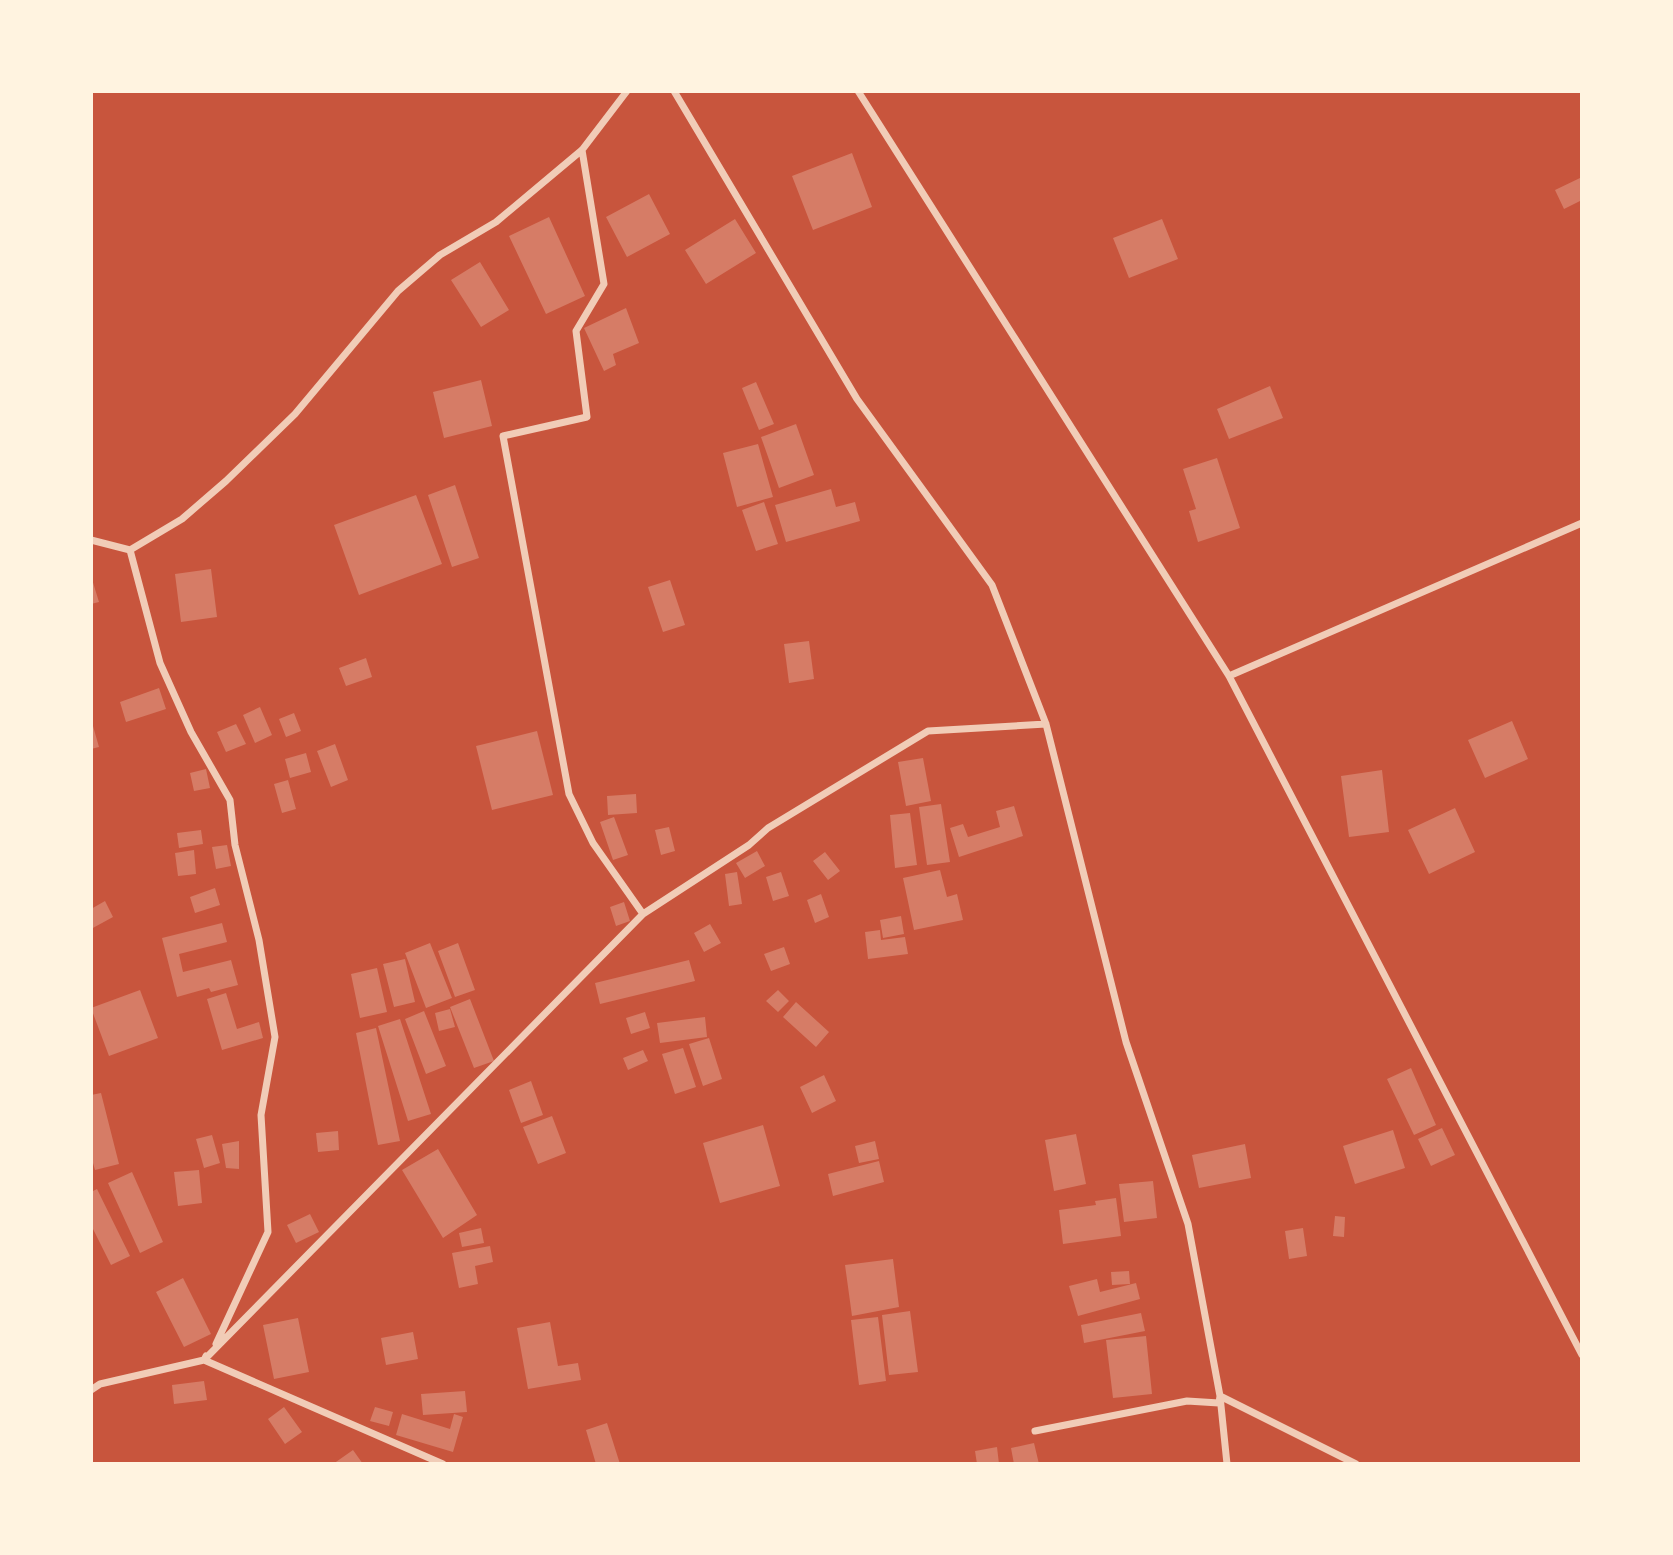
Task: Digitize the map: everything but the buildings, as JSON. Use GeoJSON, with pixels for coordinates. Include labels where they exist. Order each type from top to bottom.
{"type":"FeatureCollection","features":[{"type":"Feature","properties":{"kind":"street"},"geometry":{"type":"LineString","coordinates":[[91,540],[130,550],[182,519],[295,414],[398,291],[440,255],[496,222],[582,150],[627,91]]}},
{"type":"Feature","properties":{"kind":"street"},"geometry":{"type":"LineString","coordinates":[[674,91],[857,399],[992,585],[1046,724],[1126,1042],[1188,1224],[1220,1396],[1227,1464]]}},
{"type":"Feature","properties":{"kind":"street"},"geometry":{"type":"LineString","coordinates":[[858,91],[1229,676],[1582,1355]]}},
{"type":"Feature","properties":{"kind":"street"},"geometry":{"type":"LineString","coordinates":[[582,150],[604,284],[576,331],[587,417],[503,436],[569,794],[593,843],[643,914]]}},
{"type":"Feature","properties":{"kind":"street"},"geometry":{"type":"LineString","coordinates":[[1229,676],[1582,523]]}},
{"type":"Feature","properties":{"kind":"street"},"geometry":{"type":"LineString","coordinates":[[130,550],[160,663],[191,732],[230,800],[235,845],[259,940],[275,1037],[261,1115],[268,1232],[217,1342],[204,1360]]}},
{"type":"Feature","properties":{"kind":"street"},"geometry":{"type":"LineString","coordinates":[[91,1390],[100,1384],[204,1360],[643,914],[749,845],[768,828],[928,731],[1046,724]]}},
{"type":"Feature","properties":{"kind":"street"},"geometry":{"type":"LineString","coordinates":[[204,1360],[443,1464]]}},
{"type":"Feature","properties":{"kind":"street"},"geometry":{"type":"LineString","coordinates":[[1035,1431],[1187,1401],[1219,1403],[1220,1396]]}},
{"type":"Feature","properties":{"kind":"street"},"geometry":{"type":"LineString","coordinates":[[1220,1396],[1356,1464]]}}]}
